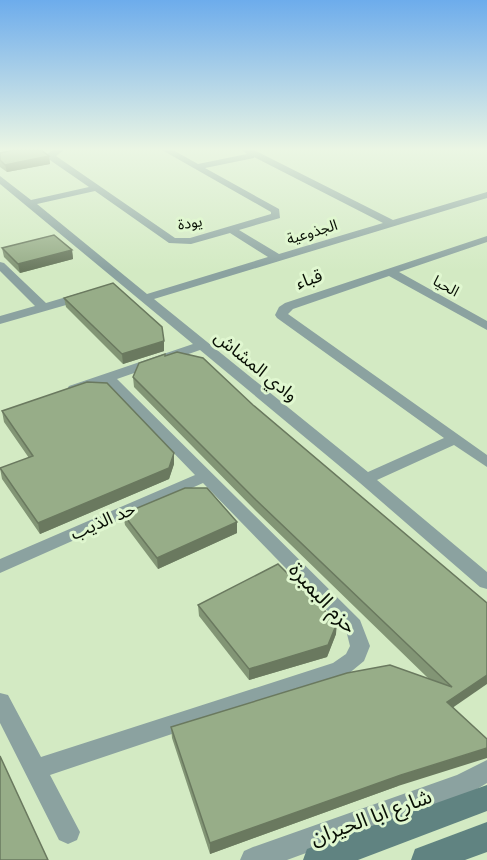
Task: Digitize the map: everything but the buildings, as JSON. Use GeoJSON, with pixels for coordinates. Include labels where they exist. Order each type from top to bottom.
{"type":"FeatureCollection","features":[{"type":"Feature","properties":{"kind":"street","name":"وادي المشاش"},"geometry":{"type":"LineString","coordinates":[[14,190],[366,479],[487,582]]}},
{"type":"Feature","properties":{"kind":"street"},"geometry":{"type":"LineString","coordinates":[[30,203],[87,190]]}},
{"type":"Feature","properties":{"kind":"street","name":"يودة"},"geometry":{"type":"LineString","coordinates":[[99,190],[173,241],[191,241],[272,219],[277,214],[273,209],[239,190]]}},
{"type":"Feature","properties":{"kind":"street"},"geometry":{"type":"LineString","coordinates":[[325,190],[391,223]]}},
{"type":"Feature","properties":{"kind":"street","name":"الجذوعية"},"geometry":{"type":"LineString","coordinates":[[145,298],[391,223],[484,198]]}},
{"type":"Feature","properties":{"kind":"street"},"geometry":{"type":"LineString","coordinates":[[232,230],[277,258]]}},
{"type":"Feature","properties":{"kind":"street","name":"قباء"},"geometry":{"type":"LineString","coordinates":[[487,239],[289,306],[283,310],[281,315],[487,462]]}},
{"type":"Feature","properties":{"kind":"street"},"geometry":{"type":"LineString","coordinates":[[0,265],[43,308]]}},
{"type":"Feature","properties":{"kind":"street","name":"الحيا"},"geometry":{"type":"LineString","coordinates":[[390,272],[487,326]]}},
{"type":"Feature","properties":{"kind":"street"},"geometry":{"type":"LineString","coordinates":[[0,320],[86,295]]}},
{"type":"Feature","properties":{"kind":"street"},"geometry":{"type":"LineString","coordinates":[[57,394],[202,345]]}},
{"type":"Feature","properties":{"kind":"street","name":"حزم البمبرة"},"geometry":{"type":"LineString","coordinates":[[35,769],[340,669],[357,658],[361,650],[360,638],[353,625],[108,377]]}},
{"type":"Feature","properties":{"kind":"street"},"geometry":{"type":"LineString","coordinates":[[366,479],[455,440]]}},
{"type":"Feature","properties":{"kind":"street","name":"حد الذيب"},"geometry":{"type":"LineString","coordinates":[[0,566],[206,476]]}},
{"type":"Feature","properties":{"kind":"street"},"geometry":{"type":"LineString","coordinates":[[0,702],[68,832]]}},
{"type":"Feature","properties":{"kind":"street","name":"شارع ابا الحيران"},"geometry":{"type":"LineString","coordinates":[[253,860],[464,784],[487,771]]}},
{"type":"Feature","properties":{"kind":"street","name":"شارع ابا الحيران"},"geometry":{"type":"LineString","coordinates":[[318,860],[487,798]]}},
{"type":"Feature","properties":{"kind":"street"},"geometry":{"type":"LineString","coordinates":[[426,860],[487,837]]}}]}
